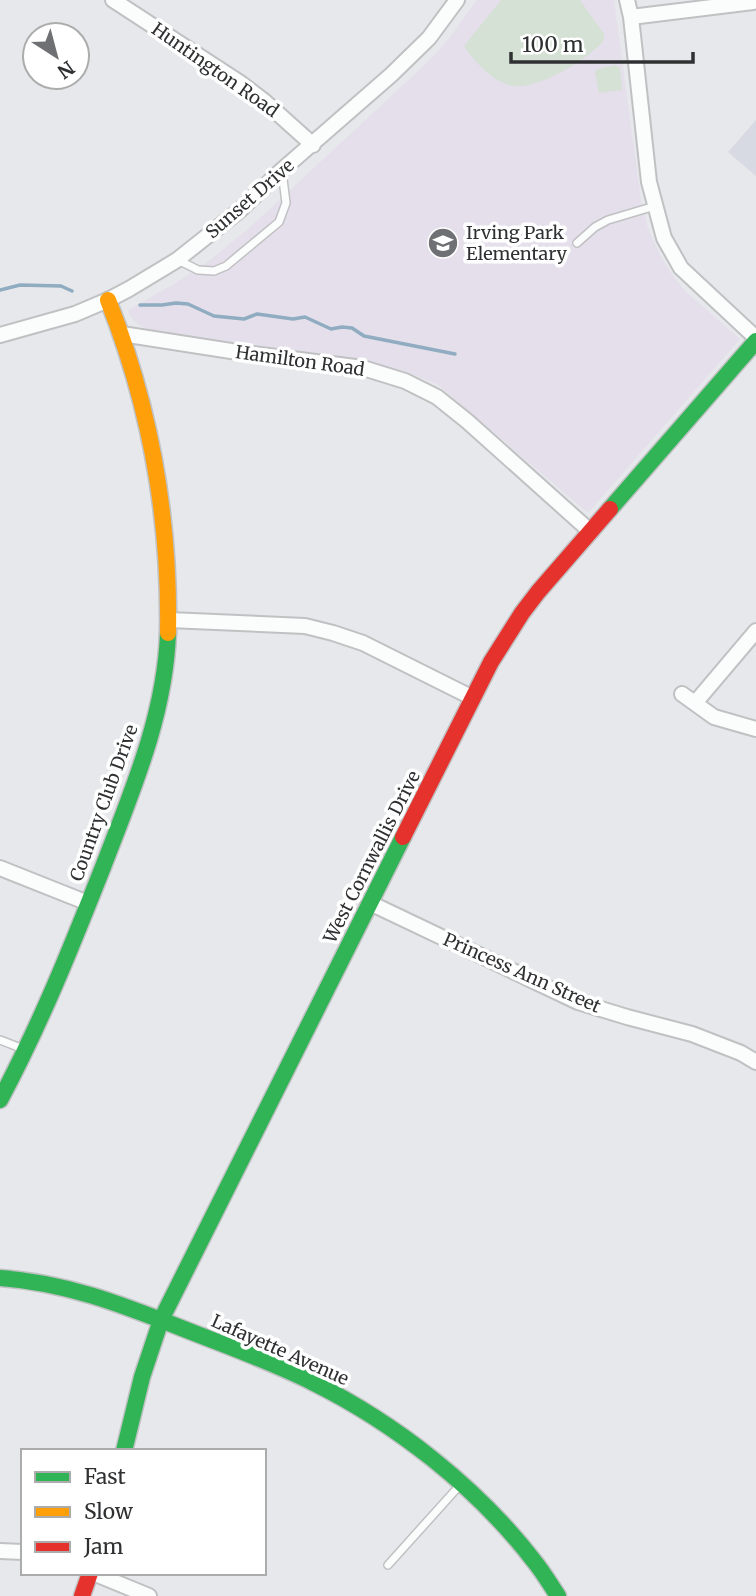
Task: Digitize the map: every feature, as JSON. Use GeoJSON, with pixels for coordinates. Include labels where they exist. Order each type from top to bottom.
{"type":"FeatureCollection","features":[{"type":"Feature","properties":{"kind":"street","name":"Huntington Road"},"geometry":{"type":"LineString","coordinates":[[113,0],[239,82],[313,145]]}},
{"type":"Feature","properties":{"kind":"street","name":"Sunset Drive"},"geometry":{"type":"LineString","coordinates":[[0,335],[75,314],[129,289],[177,260],[240,210],[429,38],[457,0]]}},
{"type":"Feature","properties":{"kind":"street"},"geometry":{"type":"LineString","coordinates":[[627,0],[649,182],[664,238],[681,268],[756,340]]}},
{"type":"Feature","properties":{"kind":"street"},"geometry":{"type":"LineString","coordinates":[[631,17],[753,2]]}},
{"type":"Feature","properties":{"kind":"street","name":"Country Club Drive"},"geometry":{"type":"LineString","coordinates":[[0,1100],[27,1051],[88,903],[148,748],[165,676],[169,620],[168,564],[161,495],[139,392],[122,334],[108,300]]}},
{"type":"Feature","properties":{"kind":"street","name":"Hamilton Road"},"geometry":{"type":"LineString","coordinates":[[122,334],[363,368],[405,381],[437,397],[591,532]]}},
{"type":"Feature","properties":{"kind":"street","name":"West Cornwallis Drive"},"geometry":{"type":"LineString","coordinates":[[124,1449],[142,1377],[161,1320],[491,662],[538,592],[756,340]]}},
{"type":"Feature","properties":{"kind":"street"},"geometry":{"type":"LineString","coordinates":[[169,620],[305,626],[333,633],[363,643],[473,698]]}},
{"type":"Feature","properties":{"kind":"street"},"geometry":{"type":"LineString","coordinates":[[695,703],[756,631]]}},
{"type":"Feature","properties":{"kind":"street"},"geometry":{"type":"LineString","coordinates":[[682,694],[714,718],[756,729]]}},
{"type":"Feature","properties":{"kind":"street"},"geometry":{"type":"LineString","coordinates":[[0,868],[88,903]]}},
{"type":"Feature","properties":{"kind":"street","name":"Princess Ann Street"},"geometry":{"type":"LineString","coordinates":[[370,903],[579,1002],[692,1034],[741,1053],[756,1062]]}},
{"type":"Feature","properties":{"kind":"street","name":"Lafayette Avenue"},"geometry":{"type":"LineString","coordinates":[[0,1278],[26,1279],[78,1289],[312,1382],[362,1410],[413,1444],[461,1484],[532,1559],[558,1596]]}},
{"type":"Feature","properties":{"kind":"street"},"geometry":{"type":"LineString","coordinates":[[0,1551],[21,1552]]}},
{"type":"Feature","properties":{"kind":"street"},"geometry":{"type":"LineString","coordinates":[[82,1596],[91,1575]]}},
{"type":"Feature","properties":{"kind":"street"},"geometry":{"type":"LineString","coordinates":[[97,1575],[149,1596]]}},
{"type":"Feature","properties":{"kind":"lane"},"geometry":{"type":"LineString","coordinates":[[177,260],[198,270],[214,271],[226,266],[279,222],[286,203],[282,170]]}},
{"type":"Feature","properties":{"kind":"lane"},"geometry":{"type":"LineString","coordinates":[[578,243],[595,227],[608,220],[656,206]]}},
{"type":"Feature","properties":{"kind":"lane"},"geometry":{"type":"LineString","coordinates":[[0,1040],[27,1051]]}},
{"type":"Feature","properties":{"kind":"lane"},"geometry":{"type":"LineString","coordinates":[[388,1565],[461,1484]]}},
{"type":"Feature","properties":{"kind":"shaded area","name":"Irving Park Elementary"},"geometry":{"type":"Polygon","coordinates":[[[477,0],[614,0],[641,200],[648,228],[661,257],[686,292],[740,339],[588,513],[437,384],[404,371],[351,359],[147,329],[136,323],[128,310],[210,260],[248,229],[430,60],[477,0]]]}},
{"type":"Feature","properties":{"kind":"shaded area"},"geometry":{"type":"Polygon","coordinates":[[[756,120],[756,176],[728,152],[756,120]]]}},
{"type":"Feature","properties":{"kind":"green space"},"geometry":{"type":"Polygon","coordinates":[[[501,0],[580,0],[604,34],[604,40],[576,64],[550,78],[524,86],[506,84],[485,71],[464,46],[501,0]]]}},
{"type":"Feature","properties":{"kind":"green space"},"geometry":{"type":"Polygon","coordinates":[[[615,65],[620,68],[622,90],[599,93],[595,72],[615,65]]]}},
{"type":"Feature","properties":{"kind":"waterway"},"geometry":{"type":"LineString","coordinates":[[0,290],[20,285],[61,286],[72,291]]}},
{"type":"Feature","properties":{"kind":"waterway"},"geometry":{"type":"LineString","coordinates":[[140,305],[188,304],[214,316],[244,319],[257,314],[293,319],[305,317],[331,329],[352,328],[364,336],[455,354]]}},
{"type":"Feature","properties":{"kind":"traffic: fast"},"geometry":{"type":"LineString","coordinates":[[610,509],[756,341]]}},
{"type":"Feature","properties":{"kind":"traffic: fast"},"geometry":{"type":"LineString","coordinates":[[0,1100],[55,985],[136,781],[161,694],[168,633]]}},
{"type":"Feature","properties":{"kind":"traffic: fast"},"geometry":{"type":"LineString","coordinates":[[124,1449],[142,1377],[161,1320],[403,837]]}},
{"type":"Feature","properties":{"kind":"traffic: fast"},"geometry":{"type":"LineString","coordinates":[[0,1278],[73,1290],[119,1305],[266,1361],[343,1398],[404,1437],[461,1483],[512,1534],[558,1596]]}},
{"type":"Feature","properties":{"kind":"traffic: slow"},"geometry":{"type":"LineString","coordinates":[[108,300],[135,381],[154,463],[165,547],[168,633]]}},
{"type":"Feature","properties":{"kind":"traffic: jam"},"geometry":{"type":"LineString","coordinates":[[403,837],[491,662],[538,592],[610,509]]}},
{"type":"Feature","properties":{"kind":"traffic: jam"},"geometry":{"type":"LineString","coordinates":[[82,1596],[89,1575]]}},
{"type":"Feature","properties":{"kind":"place","name":"Irving Park Elementary"},"geometry":{"type":"Point","coordinates":[443,243]}}]}
